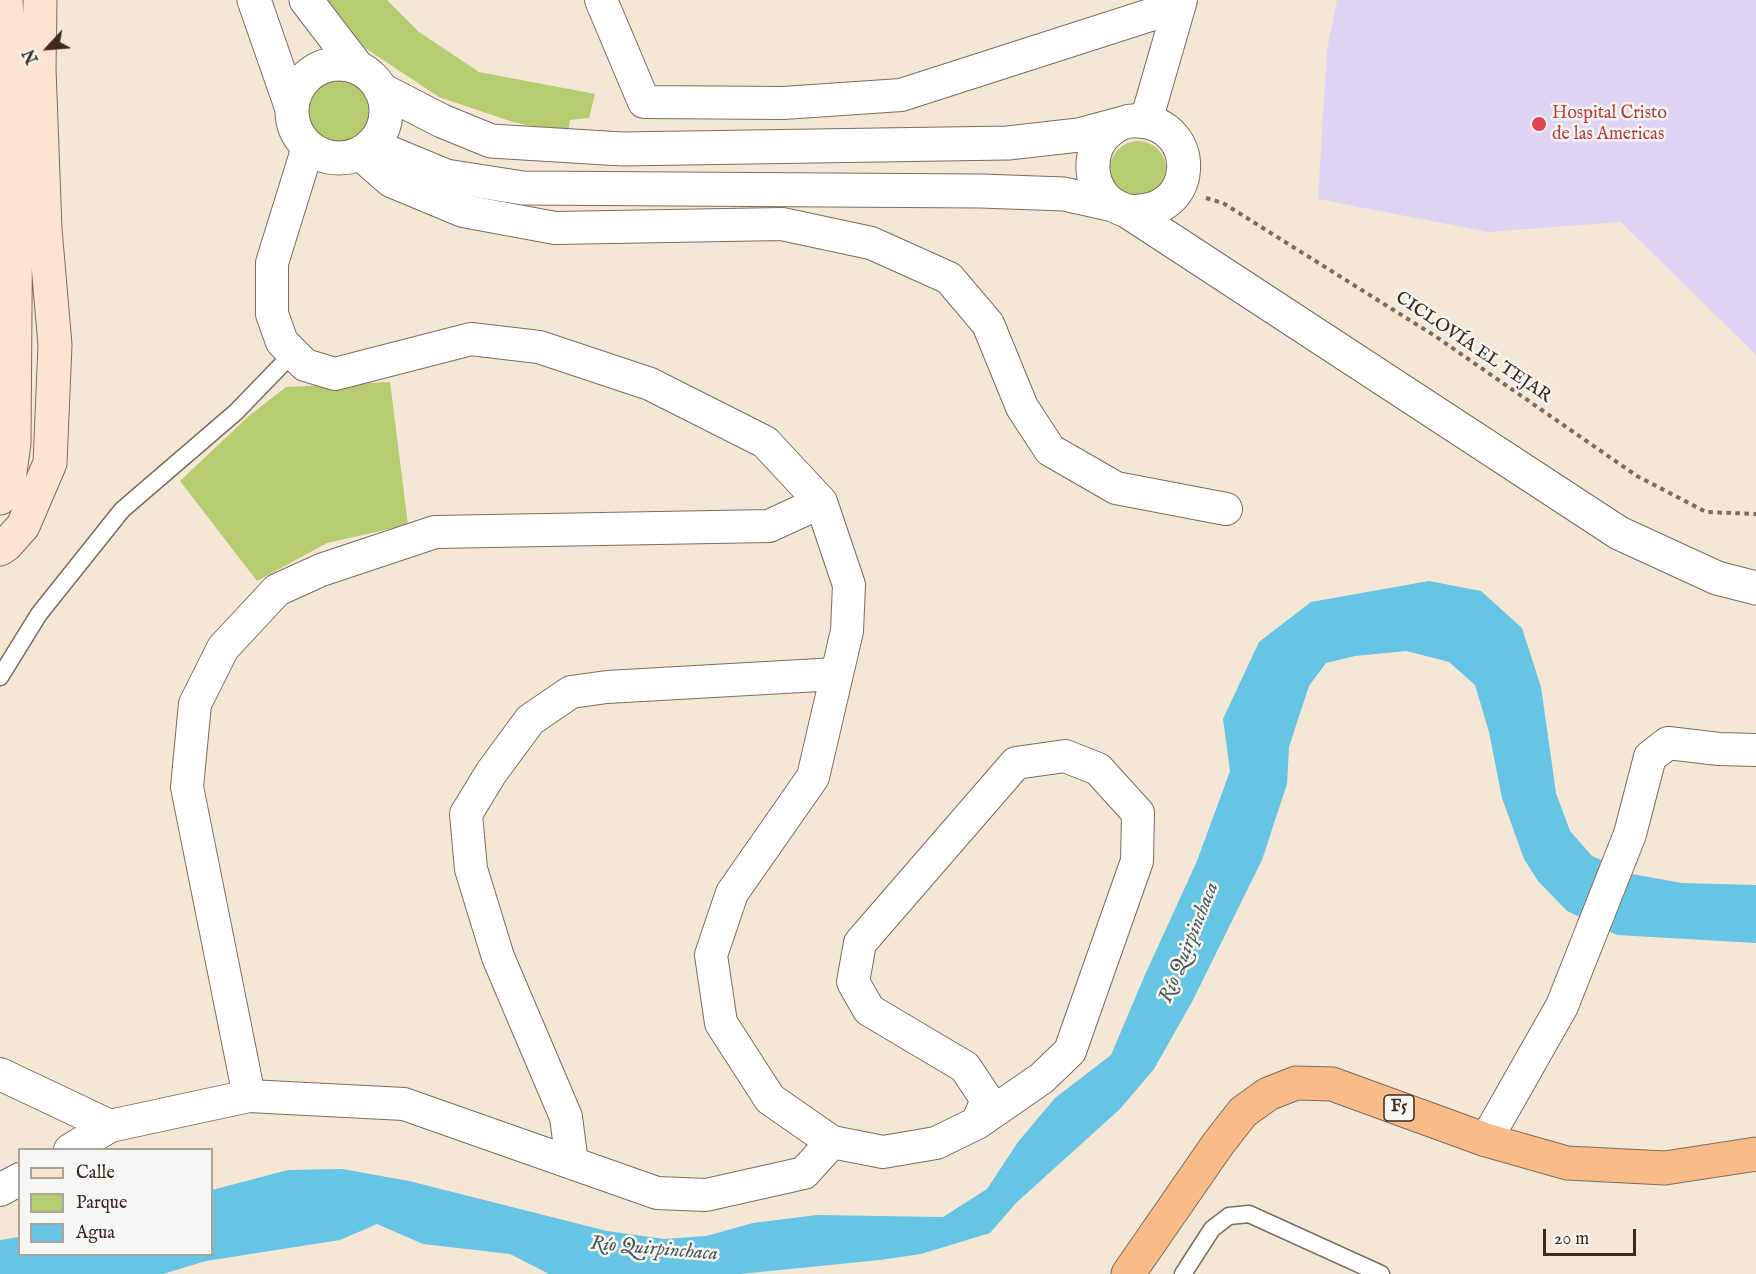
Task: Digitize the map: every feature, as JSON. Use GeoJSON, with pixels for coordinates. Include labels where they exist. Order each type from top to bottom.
{"type":"FeatureCollection","features":[{"type":"Feature","properties":{"kind":"highway","name":"F5"},"geometry":{"type":"LineString","coordinates":[[1128,1274],[1218,1144],[1243,1112],[1268,1094],[1296,1083],[1332,1084],[1486,1140],[1567,1163],[1665,1168],[1756,1154]]}},
{"type":"Feature","properties":{"kind":"main road"},"geometry":{"type":"LineString","coordinates":[[0,498],[9,479],[14,443],[16,177],[6,0]]}},
{"type":"Feature","properties":{"kind":"main road"},"geometry":{"type":"LineString","coordinates":[[0,549],[23,525],[50,463],[55,345],[45,229],[39,69],[40,0]]}},
{"type":"Feature","properties":{"kind":"street"},"geometry":{"type":"LineString","coordinates":[[254,0],[292,109],[293,123],[299,136],[308,147],[320,155],[347,158],[365,149],[380,133],[385,119],[385,104],[369,79],[306,0]]}},
{"type":"Feature","properties":{"kind":"street"},"geometry":{"type":"LineString","coordinates":[[601,0],[644,102],[783,103],[901,95],[1179,2]]}},
{"type":"Feature","properties":{"kind":"street"},"geometry":{"type":"LineString","coordinates":[[1179,2],[1133,123],[1108,132],[1099,142],[1092,170],[1095,184],[1103,196],[1619,533],[1717,578],[1756,588]]}},
{"type":"Feature","properties":{"kind":"street"},"geometry":{"type":"LineString","coordinates":[[292,109],[295,94],[302,81],[314,71],[328,65],[344,64],[442,121],[490,141],[622,149],[1008,143],[1078,135],[1133,123],[1160,126],[1172,135],[1180,147],[1184,162],[1183,176],[1178,190],[1168,202],[1142,213],[1064,194],[981,191],[523,188],[446,176],[365,149]]}},
{"type":"Feature","properties":{"kind":"street"},"geometry":{"type":"LineString","coordinates":[[308,147],[272,263],[272,314],[282,342],[305,364],[335,374],[471,339],[539,347],[650,384],[765,442],[821,502],[849,585],[847,631],[813,777],[732,893],[711,955],[722,1023],[770,1099],[832,1142],[883,1152],[936,1143],[977,1124],[1042,1078],[1070,1051],[1137,861],[1138,813],[1098,769],[1065,756],[1016,763],[860,943],[853,982],[869,1010],[965,1067],[987,1100],[977,1124]]}},
{"type":"Feature","properties":{"kind":"street"},"geometry":{"type":"LineString","coordinates":[[365,149],[391,181],[463,211],[555,228],[782,224],[871,243],[949,278],[988,324],[1022,407],[1050,450],[1116,488],[1226,509]]}},
{"type":"Feature","properties":{"kind":"street"},"geometry":{"type":"LineString","coordinates":[[249,1096],[187,787],[195,704],[223,648],[277,590],[321,570],[435,532],[769,526],[821,502]]}},
{"type":"Feature","properties":{"kind":"street"},"geometry":{"type":"LineString","coordinates":[[572,1162],[566,1117],[498,957],[471,869],[466,814],[491,773],[530,720],[571,692],[607,687],[837,674]]}},
{"type":"Feature","properties":{"kind":"street"},"geometry":{"type":"LineString","coordinates":[[1486,1140],[1562,1006],[1630,834],[1650,757],[1668,743],[1719,750],[1756,750]]}},
{"type":"Feature","properties":{"kind":"street"},"geometry":{"type":"LineString","coordinates":[[0,1074],[110,1126]]}},
{"type":"Feature","properties":{"kind":"street"},"geometry":{"type":"LineString","coordinates":[[72,1148],[110,1126],[249,1096],[404,1104],[657,1193],[706,1194],[804,1173],[832,1142]]}},
{"type":"Feature","properties":{"kind":"street"},"geometry":{"type":"LineString","coordinates":[[0,1190],[18,1180]]}},
{"type":"Feature","properties":{"kind":"lane"},"geometry":{"type":"LineString","coordinates":[[0,677],[39,614],[122,510],[237,412],[293,352]]}},
{"type":"Feature","properties":{"kind":"lane"},"geometry":{"type":"LineString","coordinates":[[1183,1274],[1212,1229],[1229,1216],[1249,1214],[1381,1274]]}},
{"type":"Feature","properties":{"kind":"path","name":"CICLOVÍA EL TEJAR"},"geometry":{"type":"LineString","coordinates":[[1178,190],[1223,203],[1254,222],[1435,336],[1637,476],[1706,512],[1756,514]]}},
{"type":"Feature","properties":{"kind":"shaded area","name":"Hospital Cristo de las Americas"},"geometry":{"type":"Polygon","coordinates":[[[1337,0],[1756,0],[1756,355],[1621,222],[1488,232],[1318,199],[1327,50],[1337,0]]]}},
{"type":"Feature","properties":{"kind":"green space"},"geometry":{"type":"Polygon","coordinates":[[[320,0],[387,0],[419,32],[479,72],[595,94],[589,118],[570,120],[568,134],[513,122],[439,97],[350,38],[320,0]]]}},
{"type":"Feature","properties":{"kind":"green space"},"geometry":{"type":"Polygon","coordinates":[[[338,79],[351,82],[361,89],[368,99],[371,112],[368,125],[361,135],[351,142],[338,145],[325,142],[315,135],[308,125],[305,112],[308,99],[315,89],[325,82],[338,79]]]}},
{"type":"Feature","properties":{"kind":"green space"},"geometry":{"type":"Polygon","coordinates":[[[1138,141],[1153,146],[1161,154],[1166,169],[1161,184],[1153,192],[1138,197],[1123,192],[1115,184],[1110,169],[1115,154],[1123,146],[1138,141]]]}},
{"type":"Feature","properties":{"kind":"green space"},"geometry":{"type":"Polygon","coordinates":[[[390,382],[408,525],[327,543],[257,581],[180,481],[250,415],[286,387],[390,382]]]}},
{"type":"Feature","properties":{"kind":"water","name":"Río Quirpinchaca"},"geometry":{"type":"Polygon","coordinates":[[[1429,581],[1481,591],[1522,628],[1541,687],[1556,793],[1570,831],[1592,856],[1632,874],[1682,883],[1756,885],[1756,943],[1617,935],[1567,911],[1538,881],[1524,859],[1502,798],[1489,732],[1475,685],[1449,662],[1406,651],[1355,656],[1326,663],[1309,686],[1289,747],[1287,784],[1262,860],[1193,1000],[1154,1069],[1120,1109],[1016,1203],[990,1233],[921,1254],[740,1274],[549,1274],[510,1254],[423,1244],[377,1224],[340,1240],[206,1261],[163,1274],[0,1274],[0,1240],[18,1237],[18,1256],[213,1256],[213,1190],[288,1170],[342,1169],[409,1181],[607,1231],[664,1239],[706,1236],[753,1223],[817,1215],[943,1217],[987,1189],[1018,1142],[1055,1098],[1111,1055],[1197,861],[1230,771],[1223,719],[1259,642],[1311,602],[1429,581]]]}},
{"type":"Feature","properties":{"kind":"place","name":"Hospital Cristo de las Americas"},"geometry":{"type":"Point","coordinates":[1539,124]}}]}
